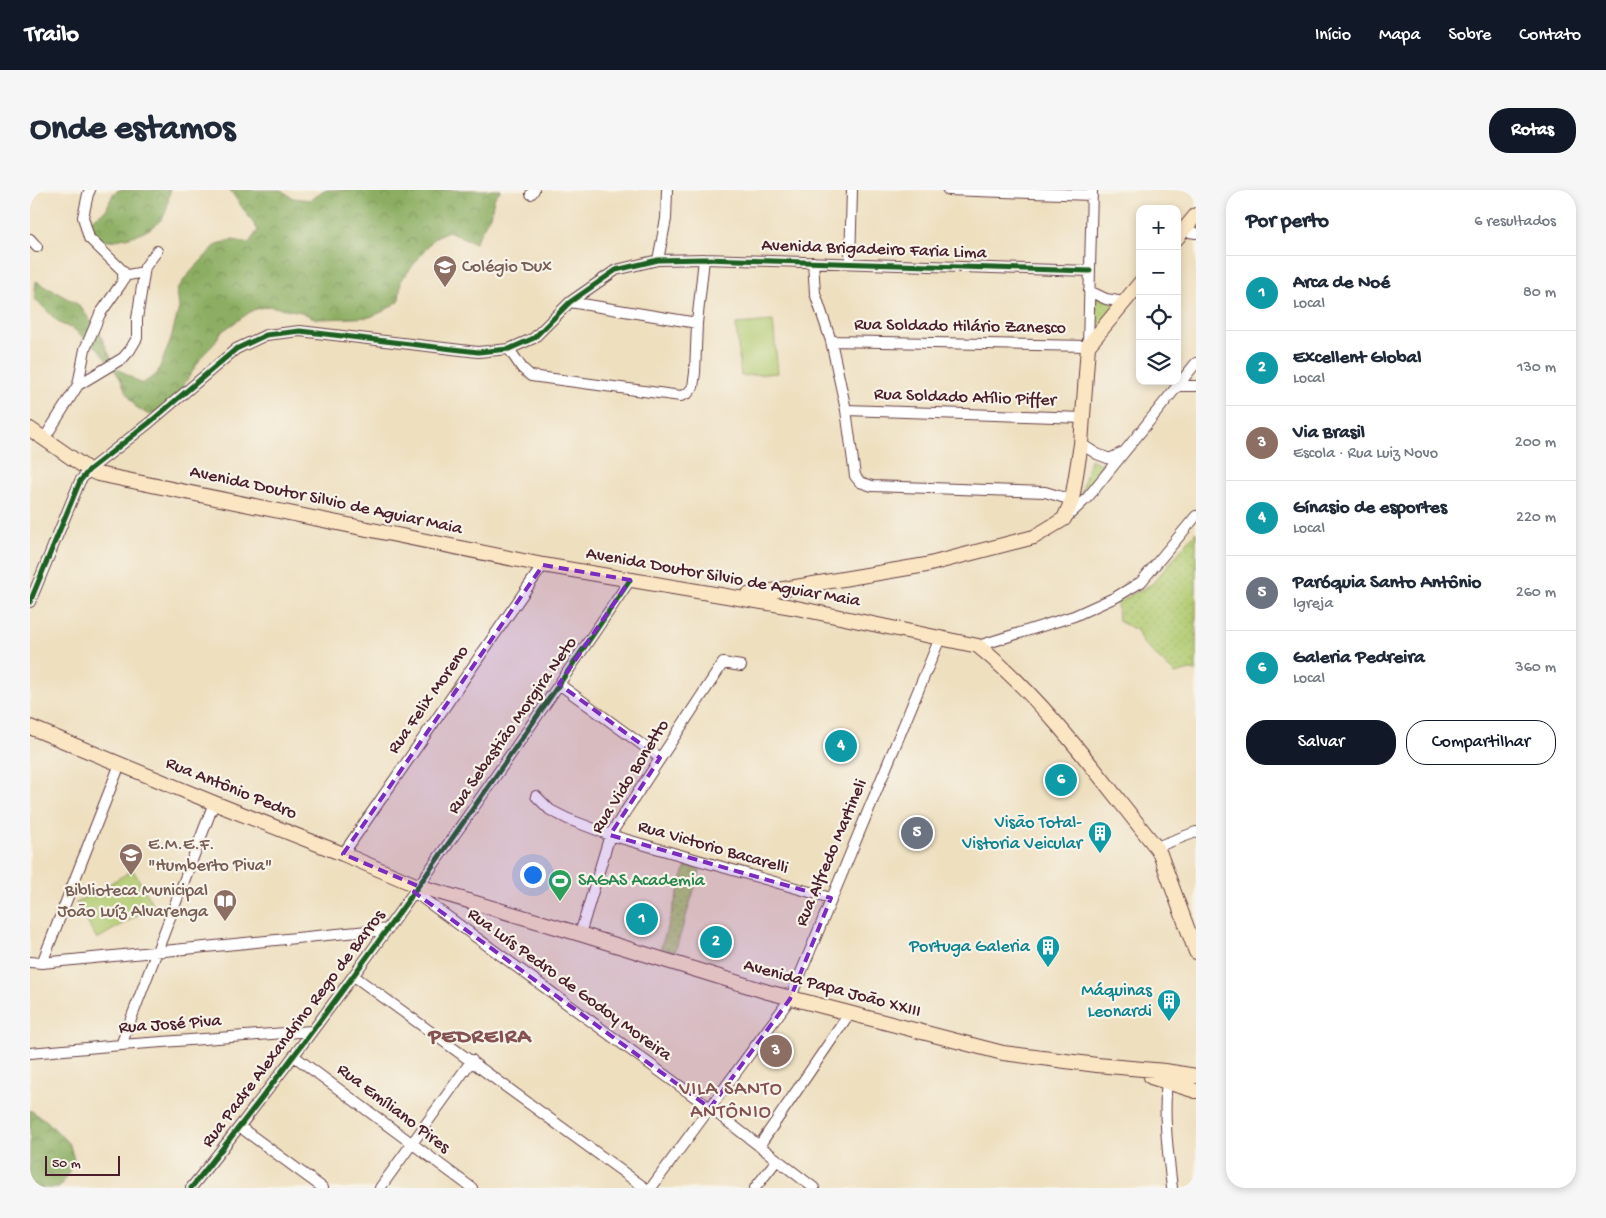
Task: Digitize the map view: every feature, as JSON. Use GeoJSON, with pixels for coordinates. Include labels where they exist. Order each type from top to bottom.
{"type":"FeatureCollection","features":[{"type":"Feature","properties":{"kind":"main road"},"geometry":{"type":"LineString","coordinates":[[1185,234],[1196,215]]}},
{"type":"Feature","properties":{"kind":"main road"},"geometry":{"type":"LineString","coordinates":[[738,597],[926,565],[1034,538],[1064,519],[1072,500],[1081,444],[1088,346],[1136,288]]}},
{"type":"Feature","properties":{"kind":"main road","name":"Avenida Doutor Silvio de Aguiar Maia"},"geometry":{"type":"LineString","coordinates":[[30,429],[89,470],[98,474],[543,565],[792,607],[978,646],[1000,664],[1058,726],[1156,847],[1196,952]]}},
{"type":"Feature","properties":{"kind":"main road"},"geometry":{"type":"LineString","coordinates":[[792,607],[794,588]]}},
{"type":"Feature","properties":{"kind":"main road","name":"Rua Antônio Pedro"},"geometry":{"type":"LineString","coordinates":[[30,726],[214,803],[343,854],[416,889]]}},
{"type":"Feature","properties":{"kind":"main road","name":"Avenida Papa João XXIII"},"geometry":{"type":"LineString","coordinates":[[416,889],[580,934],[790,998],[1002,1053],[1196,1076]]}},
{"type":"Feature","properties":{"kind":"main road","name":"Avenida Papa João XXIII"},"geometry":{"type":"LineString","coordinates":[[1097,1065],[1167,1081],[1196,1091]]}},
{"type":"Feature","properties":{"kind":"street"},"geometry":{"type":"LineString","coordinates":[[44,439],[78,385],[85,349],[100,314],[121,284],[123,276],[123,271],[89,238],[82,217],[90,190]]}},
{"type":"Feature","properties":{"kind":"street"},"geometry":{"type":"LineString","coordinates":[[658,260],[666,218],[667,190]]}},
{"type":"Feature","properties":{"kind":"street"},"geometry":{"type":"LineString","coordinates":[[850,263],[852,190]]}},
{"type":"Feature","properties":{"kind":"street"},"geometry":{"type":"LineString","coordinates":[[948,190],[1092,192],[1088,346]]}},
{"type":"Feature","properties":{"kind":"street"},"geometry":{"type":"LineString","coordinates":[[30,239],[37,247]]}},
{"type":"Feature","properties":{"kind":"street"},"geometry":{"type":"LineString","coordinates":[[78,385],[123,358],[130,350],[137,338],[137,319],[145,267],[157,251]]}},
{"type":"Feature","properties":{"kind":"street"},"geometry":{"type":"LineString","coordinates":[[510,349],[522,368],[531,376],[681,396],[688,393],[693,387],[696,373],[697,323],[704,259]]}},
{"type":"Feature","properties":{"kind":"street","name":"Avenida Brigadeiro Faria Lima"},"geometry":{"type":"LineString","coordinates":[[534,338],[570,302],[616,270],[658,260],[704,259],[1090,271]]}},
{"type":"Feature","properties":{"kind":"street"},"geometry":{"type":"LineString","coordinates":[[813,262],[815,293],[831,341],[846,410],[855,476],[860,482],[872,486],[1045,492],[1072,500]]}},
{"type":"Feature","properties":{"kind":"street"},"geometry":{"type":"LineString","coordinates":[[123,276],[144,272]]}},
{"type":"Feature","properties":{"kind":"street"},"geometry":{"type":"LineString","coordinates":[[1089,291],[1106,299],[1124,302]]}},
{"type":"Feature","properties":{"kind":"street"},"geometry":{"type":"LineString","coordinates":[[570,302],[697,323]]}},
{"type":"Feature","properties":{"kind":"street"},"geometry":{"type":"LineString","coordinates":[[30,602],[80,481],[89,470],[149,424],[236,349],[266,335],[300,330],[478,352],[510,349],[534,338]]}},
{"type":"Feature","properties":{"kind":"street"},"geometry":{"type":"LineString","coordinates":[[517,359],[534,338]]}},
{"type":"Feature","properties":{"kind":"street","name":"Rua Soldado Hilário Zanesco"},"geometry":{"type":"LineString","coordinates":[[831,341],[1088,346]]}},
{"type":"Feature","properties":{"kind":"street"},"geometry":{"type":"LineString","coordinates":[[1064,519],[1088,497],[1196,362]]}},
{"type":"Feature","properties":{"kind":"street"},"geometry":{"type":"LineString","coordinates":[[1178,386],[1196,386]]}},
{"type":"Feature","properties":{"kind":"street","name":"Rua Soldado Atílio Piffer"},"geometry":{"type":"LineString","coordinates":[[846,410],[1084,418]]}},
{"type":"Feature","properties":{"kind":"street"},"geometry":{"type":"LineString","coordinates":[[1081,444],[1096,454],[1110,459],[1124,451]]}},
{"type":"Feature","properties":{"kind":"street"},"geometry":{"type":"LineString","coordinates":[[978,646],[1074,616],[1116,597],[1141,582],[1196,516]]}},
{"type":"Feature","properties":{"kind":"street","name":"Rua Felix Moreno"},"geometry":{"type":"LineString","coordinates":[[343,854],[543,565]]}},
{"type":"Feature","properties":{"kind":"street","name":"Rua Sebastião Morgira Neto"},"geometry":{"type":"LineString","coordinates":[[416,889],[630,580]]}},
{"type":"Feature","properties":{"kind":"street","name":"Rua Alfredo Martineli"},"geometry":{"type":"LineString","coordinates":[[651,1188],[790,998],[940,638]]}},
{"type":"Feature","properties":{"kind":"street","name":"Rua Vido Bonetto"},"geometry":{"type":"LineString","coordinates":[[580,934],[610,835],[723,663],[741,666]]}},
{"type":"Feature","properties":{"kind":"street"},"geometry":{"type":"LineString","coordinates":[[559,684],[660,758]]}},
{"type":"Feature","properties":{"kind":"street"},"geometry":{"type":"LineString","coordinates":[[42,963],[120,764]]}},
{"type":"Feature","properties":{"kind":"street","name":"Rua Victorio Bacarelli"},"geometry":{"type":"LineString","coordinates":[[536,796],[550,810],[610,835],[831,898]]}},
{"type":"Feature","properties":{"kind":"street"},"geometry":{"type":"LineString","coordinates":[[121,1045],[214,803]]}},
{"type":"Feature","properties":{"kind":"street"},"geometry":{"type":"LineString","coordinates":[[1156,847],[1196,832]]}},
{"type":"Feature","properties":{"kind":"street","name":"Rua Padre Alexandrino Rego de Barros"},"geometry":{"type":"LineString","coordinates":[[191,1188],[294,1056],[416,889]]}},
{"type":"Feature","properties":{"kind":"street","name":"Rua Luís Pedro de Godoy Moreira"},"geometry":{"type":"LineString","coordinates":[[416,889],[814,1188]]}},
{"type":"Feature","properties":{"kind":"street"},"geometry":{"type":"LineString","coordinates":[[30,962],[42,963],[388,929]]}},
{"type":"Feature","properties":{"kind":"street"},"geometry":{"type":"LineString","coordinates":[[354,976],[472,1060],[644,1188]]}},
{"type":"Feature","properties":{"kind":"street"},"geometry":{"type":"LineString","coordinates":[[759,1146],[849,1014]]}},
{"type":"Feature","properties":{"kind":"street","name":"Rua José Piva"},"geometry":{"type":"LineString","coordinates":[[30,1054],[121,1045],[312,1031]]}},
{"type":"Feature","properties":{"kind":"street","name":"Rua Emíliano Pires"},"geometry":{"type":"LineString","coordinates":[[294,1056],[472,1188]]}},
{"type":"Feature","properties":{"kind":"street"},"geometry":{"type":"LineString","coordinates":[[380,1188],[472,1060]]}},
{"type":"Feature","properties":{"kind":"street"},"geometry":{"type":"LineString","coordinates":[[1167,1081],[1165,1097],[1172,1188]]}},
{"type":"Feature","properties":{"kind":"street"},"geometry":{"type":"LineString","coordinates":[[240,1127],[323,1188]]}},
{"type":"Feature","properties":{"kind":"street"},"geometry":{"type":"LineString","coordinates":[[755,1188],[777,1160]]}},
{"type":"Feature","properties":{"kind":"highlighted area"},"geometry":{"type":"Polygon","coordinates":[[[543,565],[630,580],[559,684],[660,758],[610,835],[831,898],[790,999],[710,1108],[414,892],[418,886],[343,854],[543,565]]]}},
{"type":"Feature","properties":{"kind":"green space"},"geometry":{"type":"Polygon","coordinates":[[[119,190],[170,190],[165,214],[158,223],[142,233],[112,241],[94,242],[89,238],[91,220],[106,210],[113,194],[119,190]]]}},
{"type":"Feature","properties":{"kind":"green space"},"geometry":{"type":"Polygon","coordinates":[[[230,190],[281,190],[293,198],[310,200],[324,190],[501,190],[494,200],[490,215],[475,243],[448,231],[434,238],[401,281],[399,301],[384,311],[370,317],[317,319],[301,312],[268,306],[253,310],[221,332],[213,345],[202,356],[185,383],[178,399],[163,409],[149,415],[136,407],[126,392],[120,378],[99,349],[75,330],[59,323],[34,298],[36,281],[79,305],[100,334],[115,367],[142,384],[157,374],[170,342],[179,308],[177,290],[186,277],[217,244],[233,240],[249,243],[258,230],[230,190]]]}},
{"type":"Feature","properties":{"kind":"green space"},"geometry":{"type":"Polygon","coordinates":[[[1096,297],[1116,304],[1094,332],[1096,297]]]}},
{"type":"Feature","properties":{"kind":"green space"},"geometry":{"type":"Polygon","coordinates":[[[773,321],[778,373],[741,376],[736,324],[773,321]]]}},
{"type":"Feature","properties":{"kind":"green space"},"geometry":{"type":"Polygon","coordinates":[[[1090,459],[1104,465],[1081,494],[1090,459]]]}},
{"type":"Feature","properties":{"kind":"green space"},"geometry":{"type":"Polygon","coordinates":[[[1196,532],[1196,671],[1190,670],[1175,674],[1142,642],[1137,630],[1118,621],[1117,603],[1152,584],[1196,532]]]}},
{"type":"Feature","properties":{"kind":"green space"},"geometry":{"type":"Polygon","coordinates":[[[686,866],[700,870],[675,952],[661,948],[686,866]]]}},
{"type":"Feature","properties":{"kind":"green space"},"geometry":{"type":"Polygon","coordinates":[[[133,870],[154,906],[97,939],[76,903],[133,870]]]}},
{"type":"Feature","properties":{"kind":"green space"},"geometry":{"type":"Polygon","coordinates":[[[30,1110],[47,1121],[70,1145],[74,1160],[59,1188],[30,1188],[30,1110]]]}},
{"type":"Feature","properties":{"kind":"cycle path"},"geometry":{"type":"LineString","coordinates":[[30,602],[80,481],[89,470],[149,423],[236,349],[266,335],[300,331],[478,352],[509,349],[534,338],[570,302],[616,270],[658,260],[704,259],[1090,271]]}},
{"type":"Feature","properties":{"kind":"cycle path"},"geometry":{"type":"LineString","coordinates":[[191,1188],[362,965],[471,812],[630,580]]}},
{"type":"Feature","properties":{"kind":"place","name":"Colégio Dux"},"geometry":{"type":"Point","coordinates":[445,288]}},
{"type":"Feature","properties":{"kind":"place","name":"Gínasio de esportes"},"geometry":{"type":"Point","coordinates":[841,746]}},
{"type":"Feature","properties":{"kind":"place","name":"Galeria Pedreira"},"geometry":{"type":"Point","coordinates":[1061,780]}},
{"type":"Feature","properties":{"kind":"place","name":"Paróquia Santo Antônio"},"geometry":{"type":"Point","coordinates":[917,833]}},
{"type":"Feature","properties":{"kind":"place","name":"Visão Total- Vistoria Veicular"},"geometry":{"type":"Point","coordinates":[1100,854]}},
{"type":"Feature","properties":{"kind":"place","name":"E.M.E.F. \"Humberto Piva\""},"geometry":{"type":"Point","coordinates":[131,876]}},
{"type":"Feature","properties":{"kind":"place","name":"SAGAS Academia"},"geometry":{"type":"Point","coordinates":[560,902]}},
{"type":"Feature","properties":{"kind":"place","name":"Arca de Noé"},"geometry":{"type":"Point","coordinates":[642,919]}},
{"type":"Feature","properties":{"kind":"place","name":"Biblioteca Municipal João Luíz Alvarenga"},"geometry":{"type":"Point","coordinates":[225,922]}},
{"type":"Feature","properties":{"kind":"place","name":"Excellent Global"},"geometry":{"type":"Point","coordinates":[716,942]}},
{"type":"Feature","properties":{"kind":"place","name":"Portuga Galeria"},"geometry":{"type":"Point","coordinates":[1048,968]}},
{"type":"Feature","properties":{"kind":"place","name":"Máquinas Leonardi"},"geometry":{"type":"Point","coordinates":[1169,1022]}},
{"type":"Feature","properties":{"kind":"place","name":"Via Brasil"},"geometry":{"type":"Point","coordinates":[776,1051]}},
{"type":"Feature","properties":{"kind":"district","name":"PEDREIRA"},"geometry":{"type":"Point","coordinates":[480,1038]}},
{"type":"Feature","properties":{"kind":"district","name":"VILA SANTO ANTÔNIO"},"geometry":{"type":"Point","coordinates":[731,1102]}}]}
